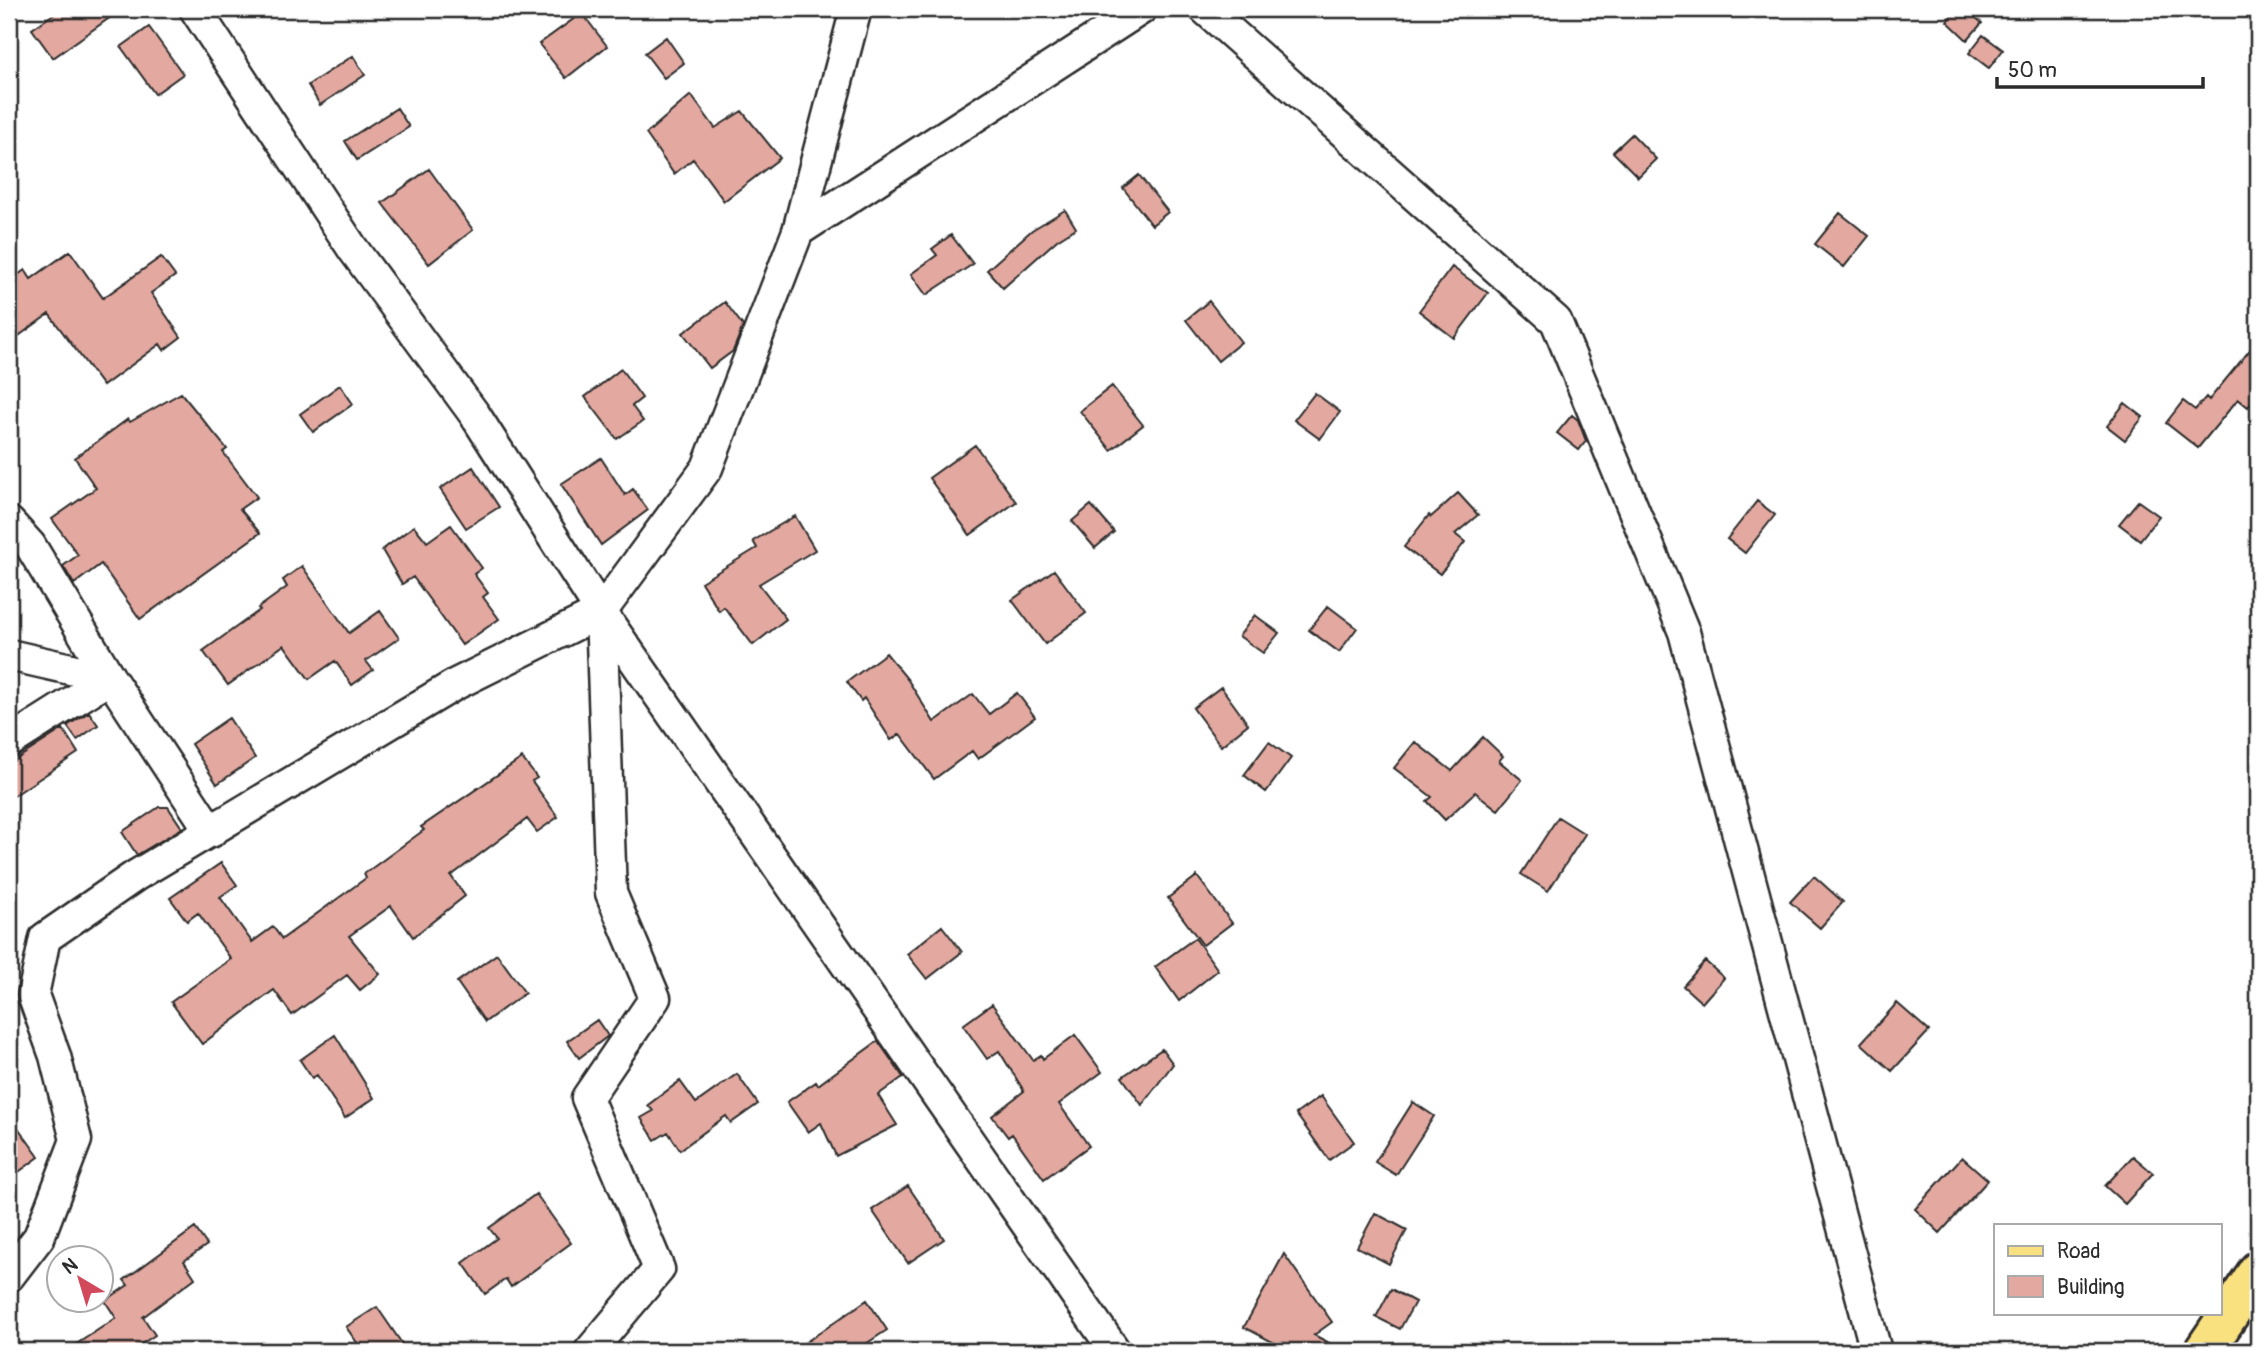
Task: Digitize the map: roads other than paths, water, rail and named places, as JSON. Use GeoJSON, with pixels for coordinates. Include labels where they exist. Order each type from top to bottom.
{"type":"FeatureCollection","features":[{"type":"Feature","properties":{"kind":"main road"},"geometry":{"type":"LineString","coordinates":[[2204,1351],[2258,1271]]}},
{"type":"Feature","properties":{"kind":"street"},"geometry":{"type":"LineString","coordinates":[[195,9],[353,249],[475,415],[601,612],[1115,1351]]}},
{"type":"Feature","properties":{"kind":"street"},"geometry":{"type":"LineString","coordinates":[[9,1276],[39,1237],[76,1140],[55,1056],[33,995],[45,938],[135,876],[456,684],[601,612],[707,468],[797,232],[856,9]]}},
{"type":"Feature","properties":{"kind":"street"},"geometry":{"type":"LineString","coordinates":[[797,232],[1141,9]]}},
{"type":"Feature","properties":{"kind":"street"},"geometry":{"type":"LineString","coordinates":[[1205,9],[1556,321],[1684,632],[1875,1351]]}},
{"type":"Feature","properties":{"kind":"street"},"geometry":{"type":"LineString","coordinates":[[9,522],[30,545],[110,678],[211,832]]}},
{"type":"Feature","properties":{"kind":"street"},"geometry":{"type":"LineString","coordinates":[[590,1351],[659,1269],[587,1098],[655,998],[611,893],[601,612]]}},
{"type":"Feature","properties":{"kind":"street"},"geometry":{"type":"LineString","coordinates":[[9,655],[110,678]]}},
{"type":"Feature","properties":{"kind":"street"},"geometry":{"type":"LineString","coordinates":[[9,742],[110,678]]}}]}
